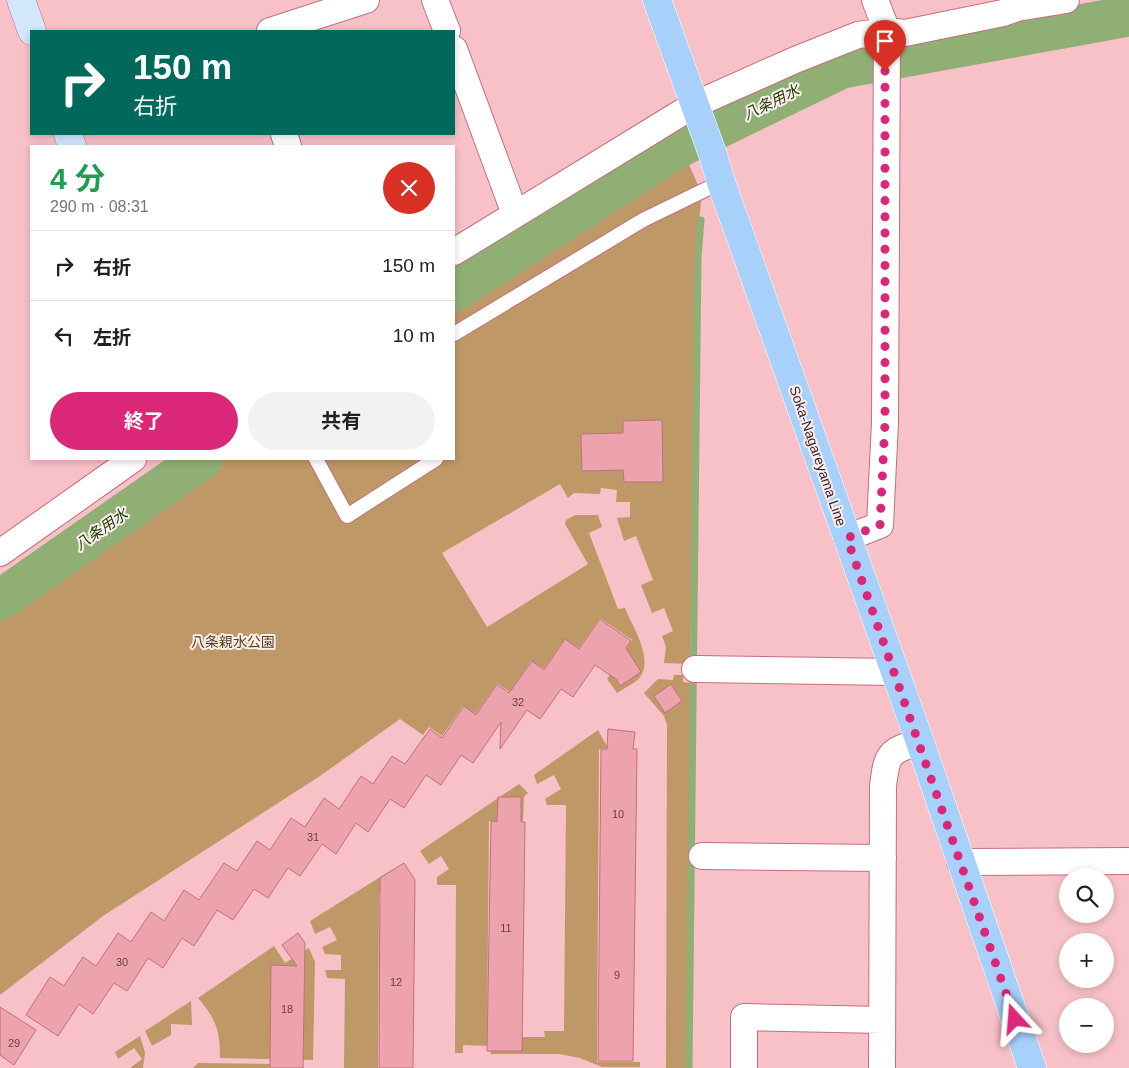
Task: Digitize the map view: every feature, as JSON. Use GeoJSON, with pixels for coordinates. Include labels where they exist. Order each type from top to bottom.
{"type":"FeatureCollection","features":[{"type":"Feature","properties":{"kind":"main road"},"geometry":{"type":"LineString","coordinates":[[656,0],[694,104]]}},
{"type":"Feature","properties":{"kind":"main road","name":"Soka-Nagareyama Line"},"geometry":{"type":"LineString","coordinates":[[694,104],[920,742],[1032,1068]]}},
{"type":"Feature","properties":{"kind":"street"},"geometry":{"type":"LineString","coordinates":[[21,0],[32,30]]}},
{"type":"Feature","properties":{"kind":"street"},"geometry":{"type":"LineString","coordinates":[[273,30],[366,0]]}},
{"type":"Feature","properties":{"kind":"street"},"geometry":{"type":"LineString","coordinates":[[435,0],[447,30]]}},
{"type":"Feature","properties":{"kind":"street"},"geometry":{"type":"LineString","coordinates":[[847,538],[880,525],[885,412],[885,71],[887,32],[876,0]]}},
{"type":"Feature","properties":{"kind":"street"},"geometry":{"type":"LineString","coordinates":[[455,251],[694,104],[858,35],[887,32],[906,33],[1003,13],[1016,4],[1066,0]]}},
{"type":"Feature","properties":{"kind":"street"},"geometry":{"type":"LineString","coordinates":[[455,53],[515,214]]}},
{"type":"Feature","properties":{"kind":"street"},"geometry":{"type":"LineString","coordinates":[[0,552],[132,460]]}},
{"type":"Feature","properties":{"kind":"street"},"geometry":{"type":"LineString","coordinates":[[695,669],[894,672]]}},
{"type":"Feature","properties":{"kind":"street"},"geometry":{"type":"LineString","coordinates":[[882,1068],[883,786],[887,760],[898,748],[920,742]]}},
{"type":"Feature","properties":{"kind":"street"},"geometry":{"type":"LineString","coordinates":[[702,856],[883,858]]}},
{"type":"Feature","properties":{"kind":"street"},"geometry":{"type":"LineString","coordinates":[[960,862],[1129,861]]}},
{"type":"Feature","properties":{"kind":"street"},"geometry":{"type":"LineString","coordinates":[[744,1068],[744,1017],[882,1020]]}},
{"type":"Feature","properties":{"kind":"lane"},"geometry":{"type":"LineString","coordinates":[[455,333],[642,220],[721,182]]}},
{"type":"Feature","properties":{"kind":"lane"},"geometry":{"type":"LineString","coordinates":[[317,460],[347,516],[434,460]]}},
{"type":"Feature","properties":{"kind":"green space","name":"八条親水公園"},"geometry":{"type":"Polygon","coordinates":[[[682,149],[702,194],[695,256],[695,414],[690,664],[664,663],[666,647],[662,636],[673,631],[664,608],[652,613],[641,585],[653,580],[636,536],[624,541],[617,518],[630,517],[630,502],[616,502],[617,490],[601,488],[600,494],[574,493],[568,498],[560,484],[442,553],[487,627],[588,564],[565,524],[566,520],[575,515],[598,515],[602,527],[589,533],[618,609],[625,608],[640,642],[645,661],[644,669],[638,679],[617,693],[607,679],[632,640],[600,618],[579,648],[565,639],[544,669],[531,661],[510,692],[497,683],[476,714],[463,706],[442,736],[429,727],[423,735],[400,719],[320,776],[103,916],[0,995],[0,613],[111,532],[215,460],[455,460],[455,300],[579,220],[682,149]]]}},
{"type":"Feature","properties":{"kind":"green space"},"geometry":{"type":"Polygon","coordinates":[[[674,675],[683,675],[683,682],[691,683],[687,1068],[666,1068],[667,725],[664,716],[644,693],[658,679],[673,680],[674,675]]]}},
{"type":"Feature","properties":{"kind":"green space"},"geometry":{"type":"Polygon","coordinates":[[[598,730],[608,748],[599,749],[597,1062],[640,1062],[640,1067],[602,1067],[580,1058],[559,1054],[491,1054],[490,1046],[463,1045],[463,1053],[455,1053],[456,885],[437,885],[437,877],[449,869],[441,856],[429,864],[420,851],[519,784],[528,793],[524,797],[523,821],[489,821],[487,1037],[545,1037],[544,1031],[564,1031],[566,805],[547,805],[545,799],[561,789],[554,775],[537,784],[534,775],[598,730]]]}},
{"type":"Feature","properties":{"kind":"green space"},"geometry":{"type":"Polygon","coordinates":[[[393,869],[401,884],[385,894],[379,894],[378,1068],[344,1068],[345,979],[327,978],[325,970],[341,970],[341,955],[325,954],[322,947],[337,940],[330,927],[315,934],[310,921],[393,869]]]}},
{"type":"Feature","properties":{"kind":"green space"},"geometry":{"type":"Polygon","coordinates":[[[274,946],[285,963],[309,948],[315,962],[313,1060],[220,1058],[216,1025],[198,998],[274,946]]]}},
{"type":"Feature","properties":{"kind":"green space"},"geometry":{"type":"Polygon","coordinates":[[[191,1001],[192,1025],[171,1024],[171,1035],[152,1046],[145,1031],[191,1001]]]}},
{"type":"Feature","properties":{"kind":"green space"},"geometry":{"type":"Polygon","coordinates":[[[140,1036],[145,1053],[143,1068],[130,1068],[142,1059],[134,1048],[118,1059],[115,1052],[140,1036]]]}},
{"type":"Feature","properties":{"kind":"green space"},"geometry":{"type":"Polygon","coordinates":[[[198,1063],[283,1064],[280,1068],[271,1065],[268,1068],[193,1068],[198,1063]]]}},
{"type":"Feature","properties":{"kind":"building"},"geometry":{"type":"Polygon","coordinates":[[[662,420],[663,482],[624,482],[623,470],[582,471],[581,434],[623,433],[623,421],[662,420]]]}},
{"type":"Feature","properties":{"kind":"building"},"geometry":{"type":"Polygon","coordinates":[[[600,619],[631,641],[626,648],[641,672],[620,686],[616,679],[595,665],[573,697],[561,689],[540,719],[527,710],[500,749],[501,722],[473,763],[461,755],[441,785],[426,775],[404,808],[390,799],[368,832],[356,823],[336,854],[322,844],[300,876],[288,868],[268,898],[254,889],[233,920],[217,910],[194,946],[182,938],[163,968],[148,958],[127,991],[114,983],[93,1014],[79,1004],[58,1036],[26,1015],[50,977],[64,986],[83,957],[96,966],[118,933],[131,942],[151,912],[164,921],[184,890],[199,900],[224,863],[237,871],[257,841],[270,850],[291,818],[305,827],[324,798],[339,809],[361,776],[373,784],[392,756],[405,764],[430,729],[442,738],[464,706],[476,715],[497,684],[509,693],[532,661],[544,670],[565,639],[579,649],[600,619]]]}},
{"type":"Feature","properties":{"kind":"building"},"geometry":{"type":"Polygon","coordinates":[[[671,684],[682,701],[665,713],[654,696],[671,684]]]}},
{"type":"Feature","properties":{"kind":"building"},"geometry":{"type":"Polygon","coordinates":[[[608,729],[635,732],[633,749],[637,749],[633,1061],[598,1061],[601,749],[607,749],[608,729]]]}},
{"type":"Feature","properties":{"kind":"building"},"geometry":{"type":"Polygon","coordinates":[[[498,797],[521,797],[521,822],[525,822],[522,1051],[487,1051],[491,821],[497,822],[498,797]]]}},
{"type":"Feature","properties":{"kind":"building"},"geometry":{"type":"Polygon","coordinates":[[[404,863],[415,880],[413,1068],[379,1068],[380,878],[404,863]]]}},
{"type":"Feature","properties":{"kind":"building"},"geometry":{"type":"Polygon","coordinates":[[[298,933],[305,943],[303,1068],[270,1068],[271,965],[297,966],[282,945],[298,933]]]}},
{"type":"Feature","properties":{"kind":"building"},"geometry":{"type":"Polygon","coordinates":[[[0,1007],[36,1030],[14,1065],[0,1055],[0,1007]]]}},
{"type":"Feature","properties":{"kind":"waterway","name":"八条用水"},"geometry":{"type":"LineString","coordinates":[[455,290],[675,149],[842,68],[1129,16]]}},
{"type":"Feature","properties":{"kind":"waterway"},"geometry":{"type":"LineString","coordinates":[[689,1068],[698,257],[701,220]]}},
{"type":"Feature","properties":{"kind":"waterway","name":"八条用水"},"geometry":{"type":"LineString","coordinates":[[0,600],[201,460]]}},
{"type":"Feature","properties":{"kind":"route"},"geometry":{"type":"LineString","coordinates":[[885,71],[885,422],[880,525],[847,538],[920,742],[1015,1019]]}}]}
